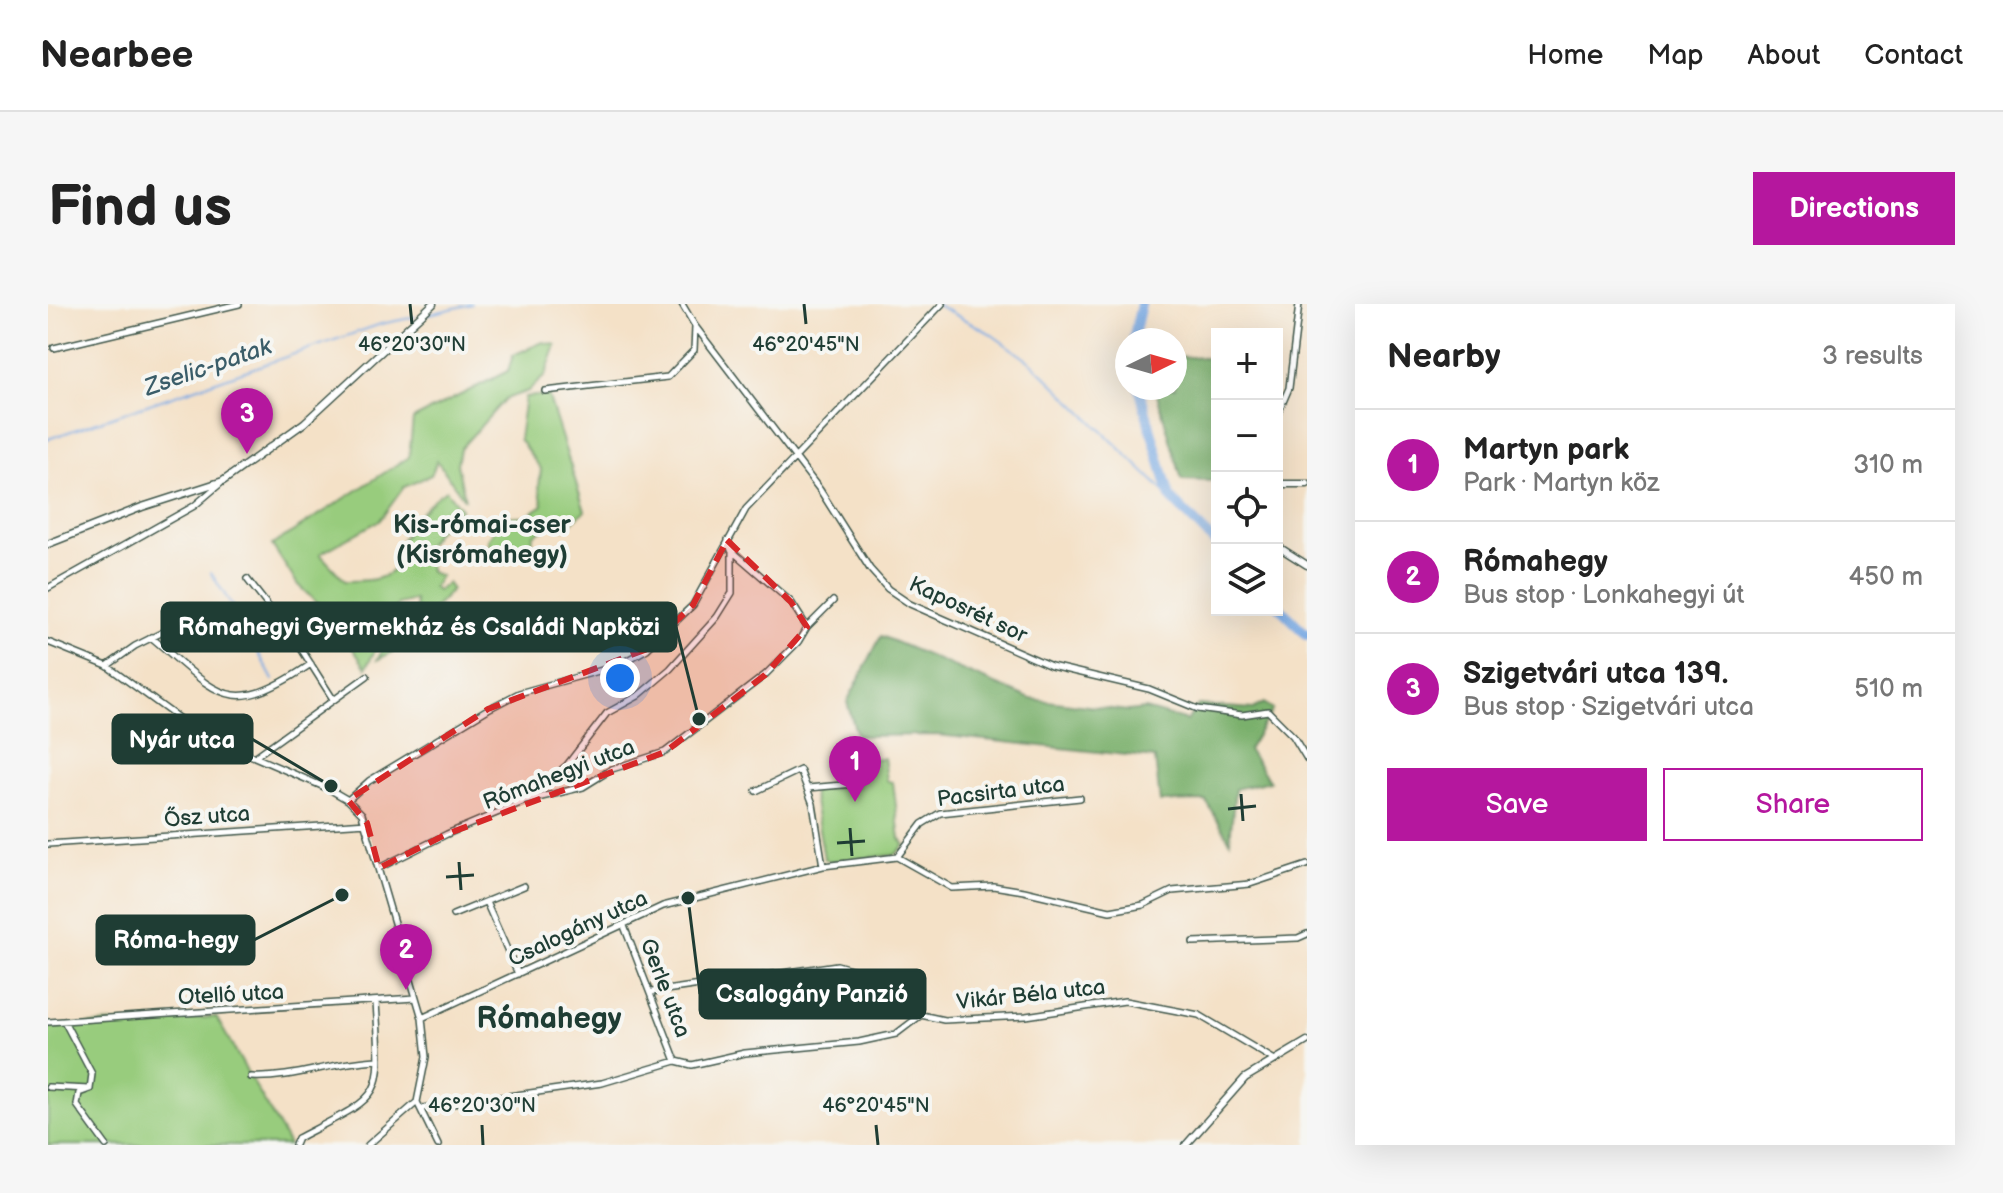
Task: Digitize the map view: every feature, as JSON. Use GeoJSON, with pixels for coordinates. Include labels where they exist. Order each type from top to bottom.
{"type":"FeatureCollection","features":[{"type":"Feature","properties":{"kind":"street"},"geometry":{"type":"LineString","coordinates":[[54,348],[239,304]]}},
{"type":"Feature","properties":{"kind":"street","name":"Kaposrét sor"},"geometry":{"type":"LineString","coordinates":[[682,304],[695,326],[820,490],[870,569],[888,589],[910,604],[1051,666],[1149,689],[1198,709],[1234,715],[1268,711],[1293,736],[1307,759]]}},
{"type":"Feature","properties":{"kind":"street"},"geometry":{"type":"LineString","coordinates":[[1283,406],[1294,353],[1299,304]]}},
{"type":"Feature","properties":{"kind":"street"},"geometry":{"type":"LineString","coordinates":[[348,800],[369,781],[519,693],[617,666],[647,649],[693,605],[746,509],[941,305]]}},
{"type":"Feature","properties":{"kind":"street"},"geometry":{"type":"LineString","coordinates":[[48,588],[194,506],[223,481],[304,423],[431,306]]}},
{"type":"Feature","properties":{"kind":"street"},"geometry":{"type":"LineString","coordinates":[[545,391],[668,377],[694,350],[695,326]]}},
{"type":"Feature","properties":{"kind":"street"},"geometry":{"type":"LineString","coordinates":[[48,544],[142,507],[223,481]]}},
{"type":"Feature","properties":{"kind":"street"},"geometry":{"type":"LineString","coordinates":[[1283,484],[1307,484]]}},
{"type":"Feature","properties":{"kind":"street"},"geometry":{"type":"LineString","coordinates":[[525,801],[567,765],[607,713],[638,696],[670,669],[717,617],[732,593],[731,550],[727,540]]}},
{"type":"Feature","properties":{"kind":"street"},"geometry":{"type":"LineString","coordinates":[[731,550],[791,602],[807,627]]}},
{"type":"Feature","properties":{"kind":"street"},"geometry":{"type":"LineString","coordinates":[[1283,550],[1307,565]]}},
{"type":"Feature","properties":{"kind":"street"},"geometry":{"type":"LineString","coordinates":[[247,579],[268,611],[311,664],[333,699]]}},
{"type":"Feature","properties":{"kind":"street","name":"Rómahegyi utca"},"geometry":{"type":"LineString","coordinates":[[379,868],[447,834],[525,801],[583,787],[626,763],[665,752],[765,675],[833,601]]}},
{"type":"Feature","properties":{"kind":"street"},"geometry":{"type":"LineString","coordinates":[[107,666],[151,637],[180,629],[234,627],[268,611]]}},
{"type":"Feature","properties":{"kind":"street"},"geometry":{"type":"LineString","coordinates":[[151,637],[207,684],[233,696],[257,695],[273,690],[311,664]]}},
{"type":"Feature","properties":{"kind":"street"},"geometry":{"type":"LineString","coordinates":[[48,642],[107,666],[181,723],[348,800],[367,823],[422,1018],[426,1057],[417,1102],[368,1145]]}},
{"type":"Feature","properties":{"kind":"street"},"geometry":{"type":"LineString","coordinates":[[256,757],[367,676]]}},
{"type":"Feature","properties":{"kind":"street"},"geometry":{"type":"LineString","coordinates":[[756,791],[800,770],[808,788],[823,866]]}},
{"type":"Feature","properties":{"kind":"street"},"geometry":{"type":"LineString","coordinates":[[808,788],[854,784]]}},
{"type":"Feature","properties":{"kind":"street","name":"Pacsirta utca"},"geometry":{"type":"LineString","coordinates":[[897,857],[922,824],[940,813],[1080,798]]}},
{"type":"Feature","properties":{"kind":"street","name":"Ősz utca"},"geometry":{"type":"LineString","coordinates":[[48,844],[367,823]]}},
{"type":"Feature","properties":{"kind":"street"},"geometry":{"type":"LineString","coordinates":[[897,857],[952,888],[993,886],[1110,911],[1143,905],[1172,891],[1250,884],[1307,865]]}},
{"type":"Feature","properties":{"kind":"street","name":"Csalogány utca"},"geometry":{"type":"LineString","coordinates":[[422,1018],[663,906],[823,866],[897,857]]}},
{"type":"Feature","properties":{"kind":"street"},"geometry":{"type":"LineString","coordinates":[[453,915],[524,886]]}},
{"type":"Feature","properties":{"kind":"street"},"geometry":{"type":"LineString","coordinates":[[486,902],[518,974]]}},
{"type":"Feature","properties":{"kind":"street","name":"Gerle utca"},"geometry":{"type":"LineString","coordinates":[[624,926],[652,992],[676,1061]]}},
{"type":"Feature","properties":{"kind":"street"},"geometry":{"type":"LineString","coordinates":[[1193,942],[1298,938],[1307,934]]}},
{"type":"Feature","properties":{"kind":"street"},"geometry":{"type":"LineString","coordinates":[[423,1108],[602,1083],[676,1061],[692,1065],[745,1053],[859,1042],[896,1034],[921,1015],[865,973],[837,965],[652,992]]}},
{"type":"Feature","properties":{"kind":"street","name":"Otelló utca"},"geometry":{"type":"LineString","coordinates":[[48,1022],[415,998]]}},
{"type":"Feature","properties":{"kind":"street","name":"Vikár Béla utca"},"geometry":{"type":"LineString","coordinates":[[921,1015],[944,1020],[1026,1016],[1125,1001],[1199,1015],[1273,1059]]}},
{"type":"Feature","properties":{"kind":"street"},"geometry":{"type":"LineString","coordinates":[[295,1145],[298,1138],[368,1099],[378,1082],[376,1002]]}},
{"type":"Feature","properties":{"kind":"street"},"geometry":{"type":"LineString","coordinates":[[64,1021],[92,1074],[90,1089]]}},
{"type":"Feature","properties":{"kind":"street"},"geometry":{"type":"LineString","coordinates":[[1186,1145],[1245,1078],[1307,1041]]}},
{"type":"Feature","properties":{"kind":"street"},"geometry":{"type":"LineString","coordinates":[[251,1077],[303,1073],[342,1063],[379,1060]]}},
{"type":"Feature","properties":{"kind":"street"},"geometry":{"type":"LineString","coordinates":[[48,1087],[90,1089]]}},
{"type":"Feature","properties":{"kind":"street"},"geometry":{"type":"LineString","coordinates":[[90,1089],[79,1093],[77,1105],[106,1145]]}},
{"type":"Feature","properties":{"kind":"street"},"geometry":{"type":"LineString","coordinates":[[417,1102],[423,1108],[438,1145]]}},
{"type":"Feature","properties":{"kind":"highlighted area"},"geometry":{"type":"Polygon","coordinates":[[[727,540],[791,602],[807,627],[765,675],[665,752],[447,834],[379,868],[367,823],[348,800],[488,709],[647,649],[693,605],[727,540]]]}},
{"type":"Feature","properties":{"kind":"green space"},"geometry":{"type":"Polygon","coordinates":[[[543,342],[556,345],[545,376],[528,391],[505,399],[460,449],[457,464],[465,500],[437,461],[431,475],[404,487],[380,520],[320,554],[345,581],[377,579],[396,567],[399,545],[405,534],[421,512],[440,494],[446,490],[461,509],[436,532],[426,547],[430,572],[440,576],[433,587],[437,591],[447,583],[452,590],[391,653],[377,660],[391,635],[416,611],[415,600],[398,604],[393,613],[376,619],[369,643],[378,644],[366,668],[330,615],[298,585],[272,545],[409,457],[413,419],[508,371],[513,355],[543,342]]]}},
{"type":"Feature","properties":{"kind":"green space"},"geometry":{"type":"Polygon","coordinates":[[[1187,357],[1211,359],[1211,481],[1182,480],[1159,400],[1187,400],[1187,357]]]}},
{"type":"Feature","properties":{"kind":"green space"},"geometry":{"type":"Polygon","coordinates":[[[548,395],[585,511],[564,529],[556,522],[533,535],[532,545],[508,560],[491,553],[488,539],[504,517],[526,516],[543,505],[539,487],[541,469],[519,439],[525,397],[548,395]]]}},
{"type":"Feature","properties":{"kind":"green space"},"geometry":{"type":"Polygon","coordinates":[[[881,636],[1031,699],[1128,711],[1145,709],[1187,721],[1198,705],[1253,709],[1264,703],[1273,709],[1248,750],[1270,781],[1235,789],[1230,841],[1206,801],[1160,802],[1155,758],[937,735],[857,736],[847,702],[881,636]]]}},
{"type":"Feature","properties":{"kind":"green space"},"geometry":{"type":"Polygon","coordinates":[[[884,758],[887,781],[893,782],[900,839],[905,845],[895,855],[829,861],[824,858],[812,790],[859,786],[857,760],[884,758]]]}},
{"type":"Feature","properties":{"kind":"green space"},"geometry":{"type":"Polygon","coordinates":[[[216,1017],[289,1145],[48,1145],[48,1027],[216,1017]]]}},
{"type":"Feature","properties":{"kind":"waterway","name":"Zselic-patak"},"geometry":{"type":"LineString","coordinates":[[425,315],[472,304]]}},
{"type":"Feature","properties":{"kind":"waterway","name":"Zselic-patak"},"geometry":{"type":"LineString","coordinates":[[935,304],[988,332],[1033,364],[1170,497]]}},
{"type":"Feature","properties":{"kind":"waterway"},"geometry":{"type":"LineString","coordinates":[[1136,328],[1141,304]]}},
{"type":"Feature","properties":{"kind":"waterway","name":"Zselic-patak"},"geometry":{"type":"LineString","coordinates":[[48,439],[381,324],[415,317]]}},
{"type":"Feature","properties":{"kind":"waterway"},"geometry":{"type":"LineString","coordinates":[[1142,400],[1170,497],[1216,544]]}},
{"type":"Feature","properties":{"kind":"waterway"},"geometry":{"type":"LineString","coordinates":[[211,573],[241,620]]}},
{"type":"Feature","properties":{"kind":"waterway"},"geometry":{"type":"LineString","coordinates":[[1283,611],[1307,635]]}},
{"type":"Feature","properties":{"kind":"waterway"},"geometry":{"type":"LineString","coordinates":[[245,628],[273,680]]}},
{"type":"Feature","properties":{"kind":"place","name":"Szigetvári utca 139."},"geometry":{"type":"Point","coordinates":[247,454]}},
{"type":"Feature","properties":{"kind":"place","name":"Rómahegyi Gyermekház és Családi Napközi"},"geometry":{"type":"Point","coordinates":[699,719]}},
{"type":"Feature","properties":{"kind":"place","name":"Nyár utca"},"geometry":{"type":"Point","coordinates":[331,786]}},
{"type":"Feature","properties":{"kind":"place","name":"Martyn park"},"geometry":{"type":"Point","coordinates":[855,802]}},
{"type":"Feature","properties":{"kind":"place","name":"Róma-hegy"},"geometry":{"type":"Point","coordinates":[342,895]}},
{"type":"Feature","properties":{"kind":"place","name":"Csalogány Panzió"},"geometry":{"type":"Point","coordinates":[688,898]}},
{"type":"Feature","properties":{"kind":"place","name":"Rómahegy"},"geometry":{"type":"Point","coordinates":[406,990]}},
{"type":"Feature","properties":{"kind":"district","name":"Kis-római-cser (Kisrómahegy)"},"geometry":{"type":"Point","coordinates":[482,540]}},
{"type":"Feature","properties":{"kind":"district","name":"Rómahegy"},"geometry":{"type":"Point","coordinates":[549,1019]}}]}
